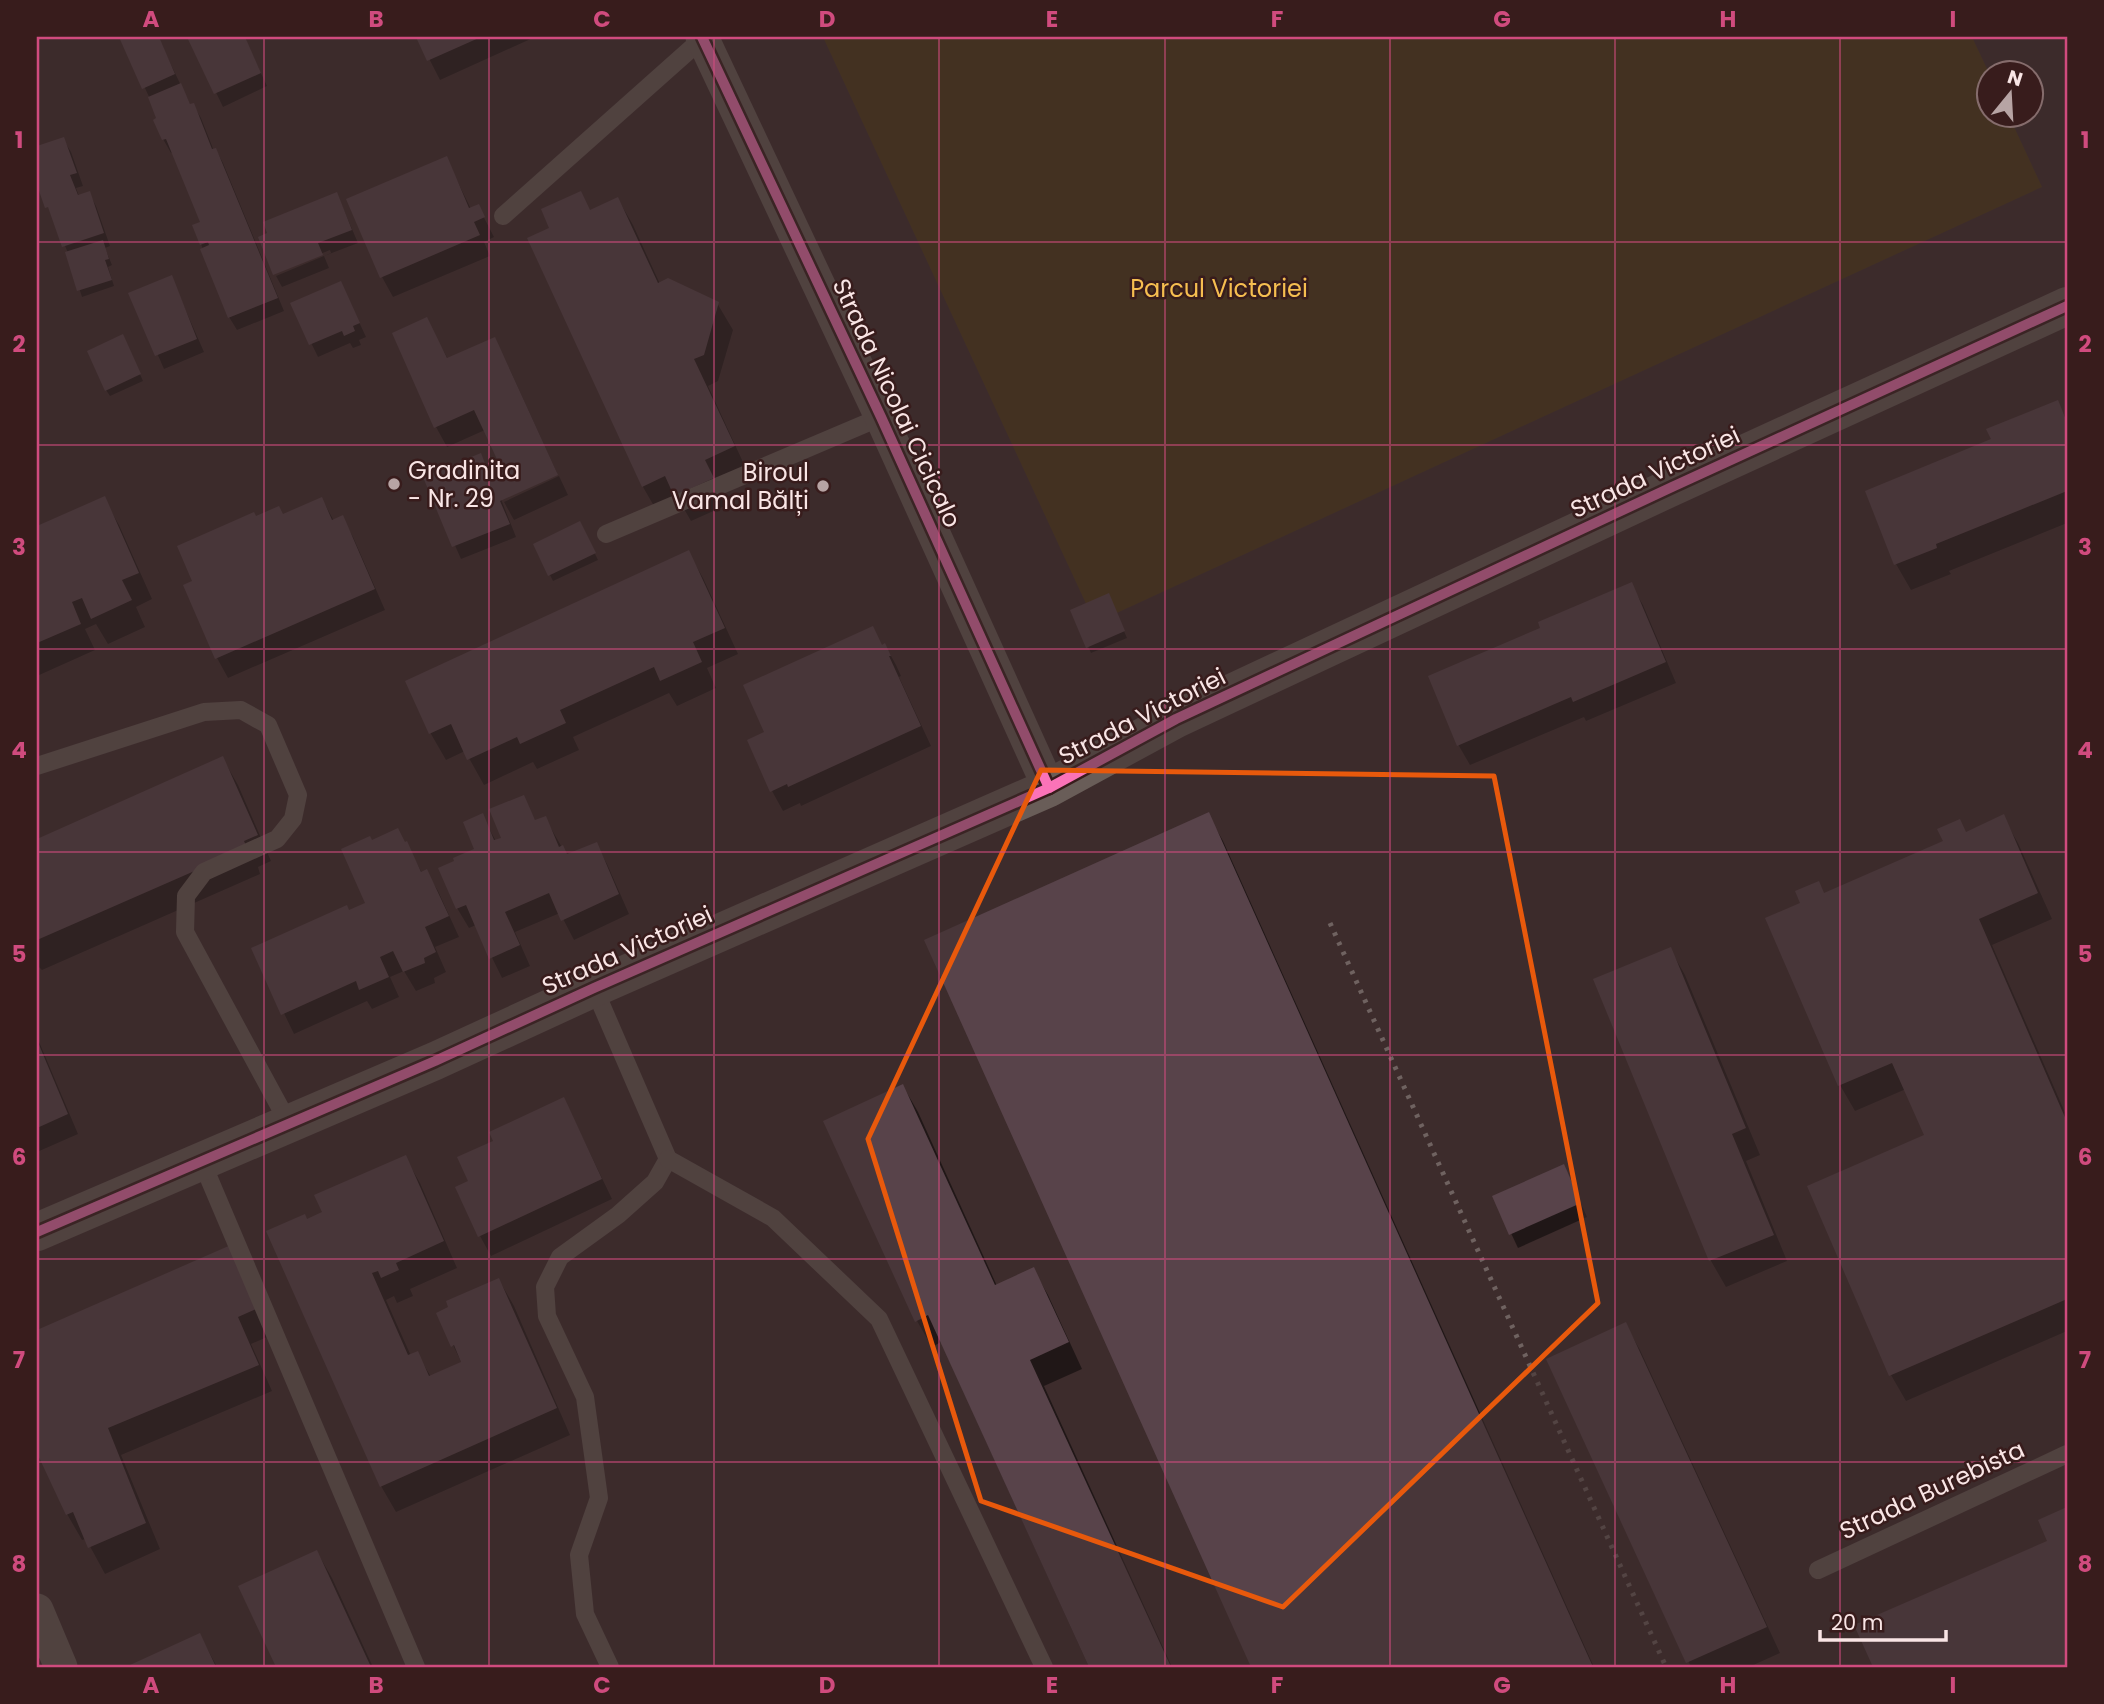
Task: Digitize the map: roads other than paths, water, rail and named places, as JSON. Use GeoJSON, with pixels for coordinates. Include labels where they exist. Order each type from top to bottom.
{"type":"FeatureCollection","features":[{"type":"Feature","properties":{"kind":"street","name":"Strada Nicolai Cicicalo"},"geometry":{"type":"LineString","coordinates":[[702,38],[881,417],[1049,788]]}},
{"type":"Feature","properties":{"kind":"street","name":"Strada Victoriei"},"geometry":{"type":"LineString","coordinates":[[37,1232],[435,1061],[594,988],[1049,788],[1176,719],[1672,486],[2067,306]]}},
{"type":"Feature","properties":{"kind":"street"},"geometry":{"type":"LineString","coordinates":[[37,1611],[61,1667]]}},
{"type":"Feature","properties":{"kind":"lane"},"geometry":{"type":"LineString","coordinates":[[503,216],[702,38]]}},
{"type":"Feature","properties":{"kind":"lane"},"geometry":{"type":"LineString","coordinates":[[606,534],[881,417]]}},
{"type":"Feature","properties":{"kind":"lane"},"geometry":{"type":"LineString","coordinates":[[37,766],[204,712],[241,710],[268,725],[298,795],[293,819],[277,839],[204,872],[186,896],[185,932],[289,1124]]}},
{"type":"Feature","properties":{"kind":"lane"},"geometry":{"type":"LineString","coordinates":[[594,988],[668,1159],[773,1218],[879,1319],[1044,1667]]}},
{"type":"Feature","properties":{"kind":"lane"},"geometry":{"type":"LineString","coordinates":[[610,1667],[586,1614],[579,1555],[599,1498],[585,1397],[547,1316],[545,1287],[560,1257],[618,1215],[655,1182],[668,1159]]}},
{"type":"Feature","properties":{"kind":"lane"},"geometry":{"type":"LineString","coordinates":[[202,1162],[416,1667]]}},
{"type":"Feature","properties":{"kind":"lane","name":"Strada Burebista"},"geometry":{"type":"LineString","coordinates":[[1818,1570],[2067,1454]]}},
{"type":"Feature","properties":{"kind":"railway"},"geometry":{"type":"LineString","coordinates":[[1330,923],[1666,1667]]}},
{"type":"Feature","properties":{"kind":"place","name":"Gradinita - Nr. 29"},"geometry":{"type":"Point","coordinates":[394,484]}},
{"type":"Feature","properties":{"kind":"place","name":"Biroul Vamal Bălți"},"geometry":{"type":"Point","coordinates":[823,486]}},
{"type":"Feature","properties":{"kind":"park label","name":"Parcul Victoriei"},"geometry":{"type":"Point","coordinates":[1219,288]}}]}
